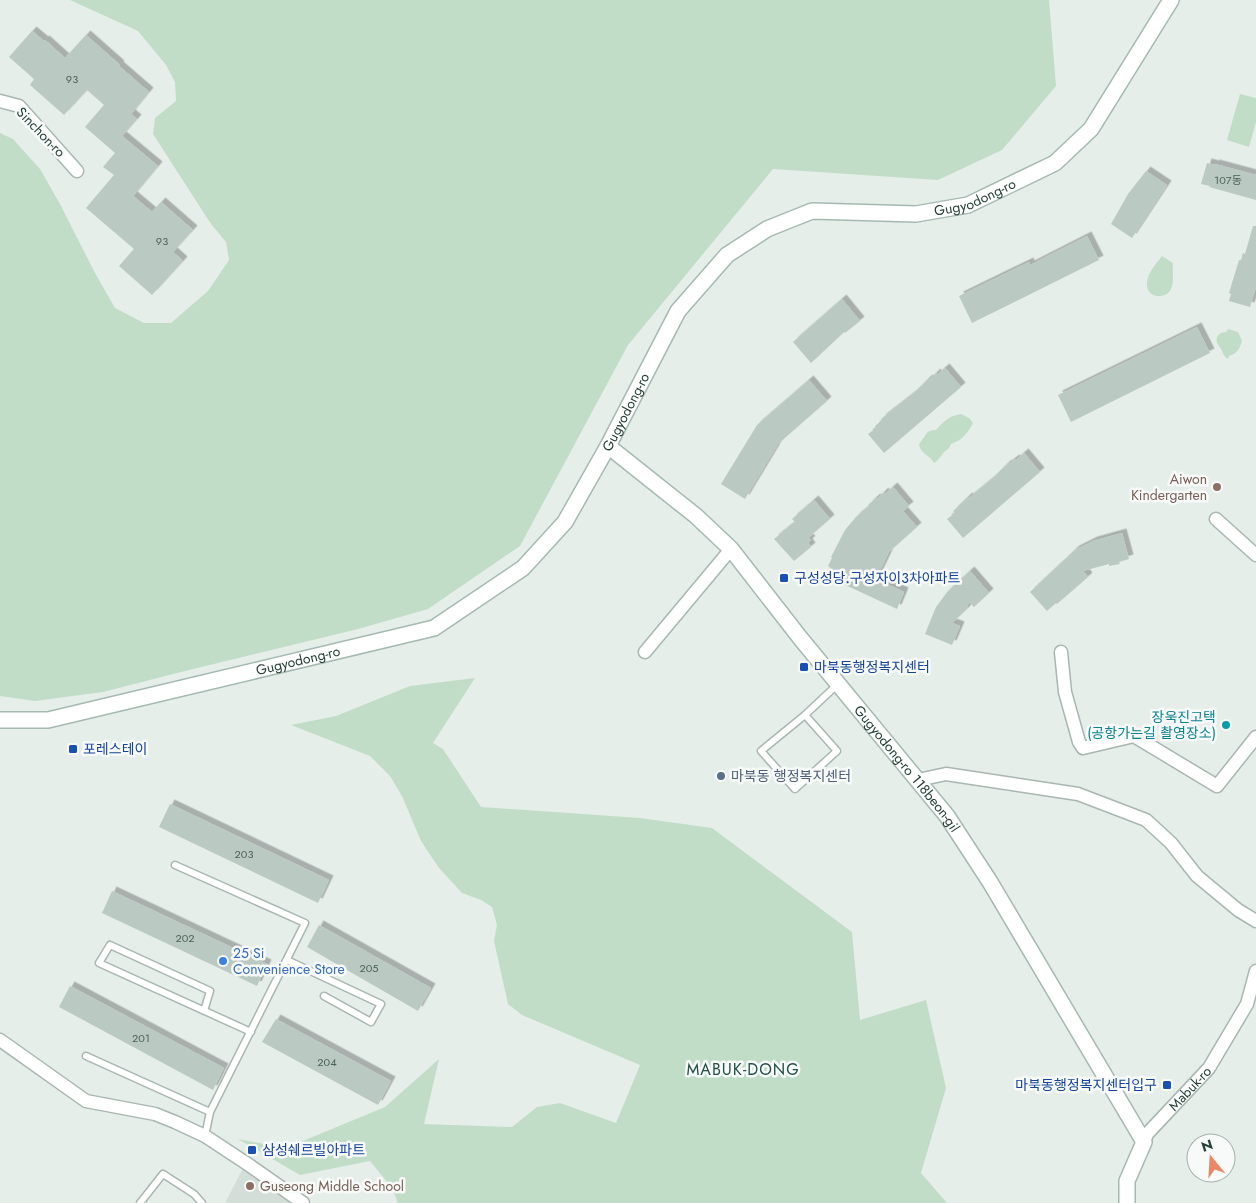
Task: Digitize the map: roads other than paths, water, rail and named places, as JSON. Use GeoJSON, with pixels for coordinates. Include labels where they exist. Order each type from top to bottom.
{"type":"FeatureCollection","features":[{"type":"Feature","properties":{"kind":"street","name":"Gugyodong-ro"},"geometry":{"type":"LineString","coordinates":[[0,720],[48,720],[434,628],[523,568],[565,522],[608,446],[678,311],[727,255],[767,229],[812,211],[916,214],[968,205],[1056,163],[1091,129],[1171,0]]}},
{"type":"Feature","properties":{"kind":"street","name":"Sinchon-ro"},"geometry":{"type":"LineString","coordinates":[[0,101],[19,106],[77,171]]}},
{"type":"Feature","properties":{"kind":"street","name":"Gugyodong-ro 118beon-gil"},"geometry":{"type":"LineString","coordinates":[[608,446],[696,516],[731,549],[801,639],[947,816],[990,882],[1144,1142]]}},
{"type":"Feature","properties":{"kind":"street"},"geometry":{"type":"LineString","coordinates":[[1216,519],[1256,555]]}},
{"type":"Feature","properties":{"kind":"street"},"geometry":{"type":"LineString","coordinates":[[645,652],[731,549]]}},
{"type":"Feature","properties":{"kind":"street"},"geometry":{"type":"LineString","coordinates":[[1061,652],[1065,692],[1078,742],[1082,748],[1134,736],[1216,786],[1256,737]]}},
{"type":"Feature","properties":{"kind":"street"},"geometry":{"type":"LineString","coordinates":[[918,780],[946,774],[1078,794],[1146,820],[1171,844],[1197,876],[1238,910],[1256,921]]}},
{"type":"Feature","properties":{"kind":"street","name":"Mabuk-ro"},"geometry":{"type":"LineString","coordinates":[[1127,1203],[1127,1181],[1147,1134],[1209,1068],[1247,1004],[1256,971]]}},
{"type":"Feature","properties":{"kind":"street"},"geometry":{"type":"LineString","coordinates":[[0,1040],[86,1101],[155,1114],[205,1136],[303,1203]]}},
{"type":"Feature","properties":{"kind":"lane"},"geometry":{"type":"LineString","coordinates":[[805,715],[837,751],[795,789],[761,751],[805,715],[838,684]]}},
{"type":"Feature","properties":{"kind":"lane"},"geometry":{"type":"LineString","coordinates":[[175,866],[305,923],[210,1112],[205,1136]]}},
{"type":"Feature","properties":{"kind":"lane"},"geometry":{"type":"LineString","coordinates":[[204,1011],[210,991],[110,945],[98,963],[204,1011],[251,1032]]}},
{"type":"Feature","properties":{"kind":"lane"},"geometry":{"type":"LineString","coordinates":[[287,960],[380,1004],[372,1022],[324,996]]}},
{"type":"Feature","properties":{"kind":"lane"},"geometry":{"type":"LineString","coordinates":[[86,1056],[210,1112]]}},
{"type":"Feature","properties":{"kind":"lane"},"geometry":{"type":"LineString","coordinates":[[140,1203],[163,1174],[194,1194],[202,1203]]}},
{"type":"Feature","properties":{"kind":"place","name":"Aiwon Kindergarten"},"geometry":{"type":"Point","coordinates":[1217,487]}},
{"type":"Feature","properties":{"kind":"place","name":"구성성당.구성자이3차아파트"},"geometry":{"type":"Point","coordinates":[784,578]}},
{"type":"Feature","properties":{"kind":"place","name":"마북동행정복지센터"},"geometry":{"type":"Point","coordinates":[804,667]}},
{"type":"Feature","properties":{"kind":"place","name":"장욱진고택 (공항가는길 촬영장소)"},"geometry":{"type":"Point","coordinates":[1226,725]}},
{"type":"Feature","properties":{"kind":"place","name":"포레스테이"},"geometry":{"type":"Point","coordinates":[73,749]}},
{"type":"Feature","properties":{"kind":"place","name":"마북동 행정복지센터"},"geometry":{"type":"Point","coordinates":[721,776]}},
{"type":"Feature","properties":{"kind":"place","name":"25 Si Convenience Store"},"geometry":{"type":"Point","coordinates":[223,961]}},
{"type":"Feature","properties":{"kind":"place","name":"마북동행정복지센터입구"},"geometry":{"type":"Point","coordinates":[1167,1085]}},
{"type":"Feature","properties":{"kind":"place","name":"삼성쉐르빌아파트"},"geometry":{"type":"Point","coordinates":[252,1150]}},
{"type":"Feature","properties":{"kind":"place","name":"Guseong Middle School"},"geometry":{"type":"Point","coordinates":[250,1186]}},
{"type":"Feature","properties":{"kind":"district","name":"MABUK-DONG"},"geometry":{"type":"Point","coordinates":[743,1069]}}]}
